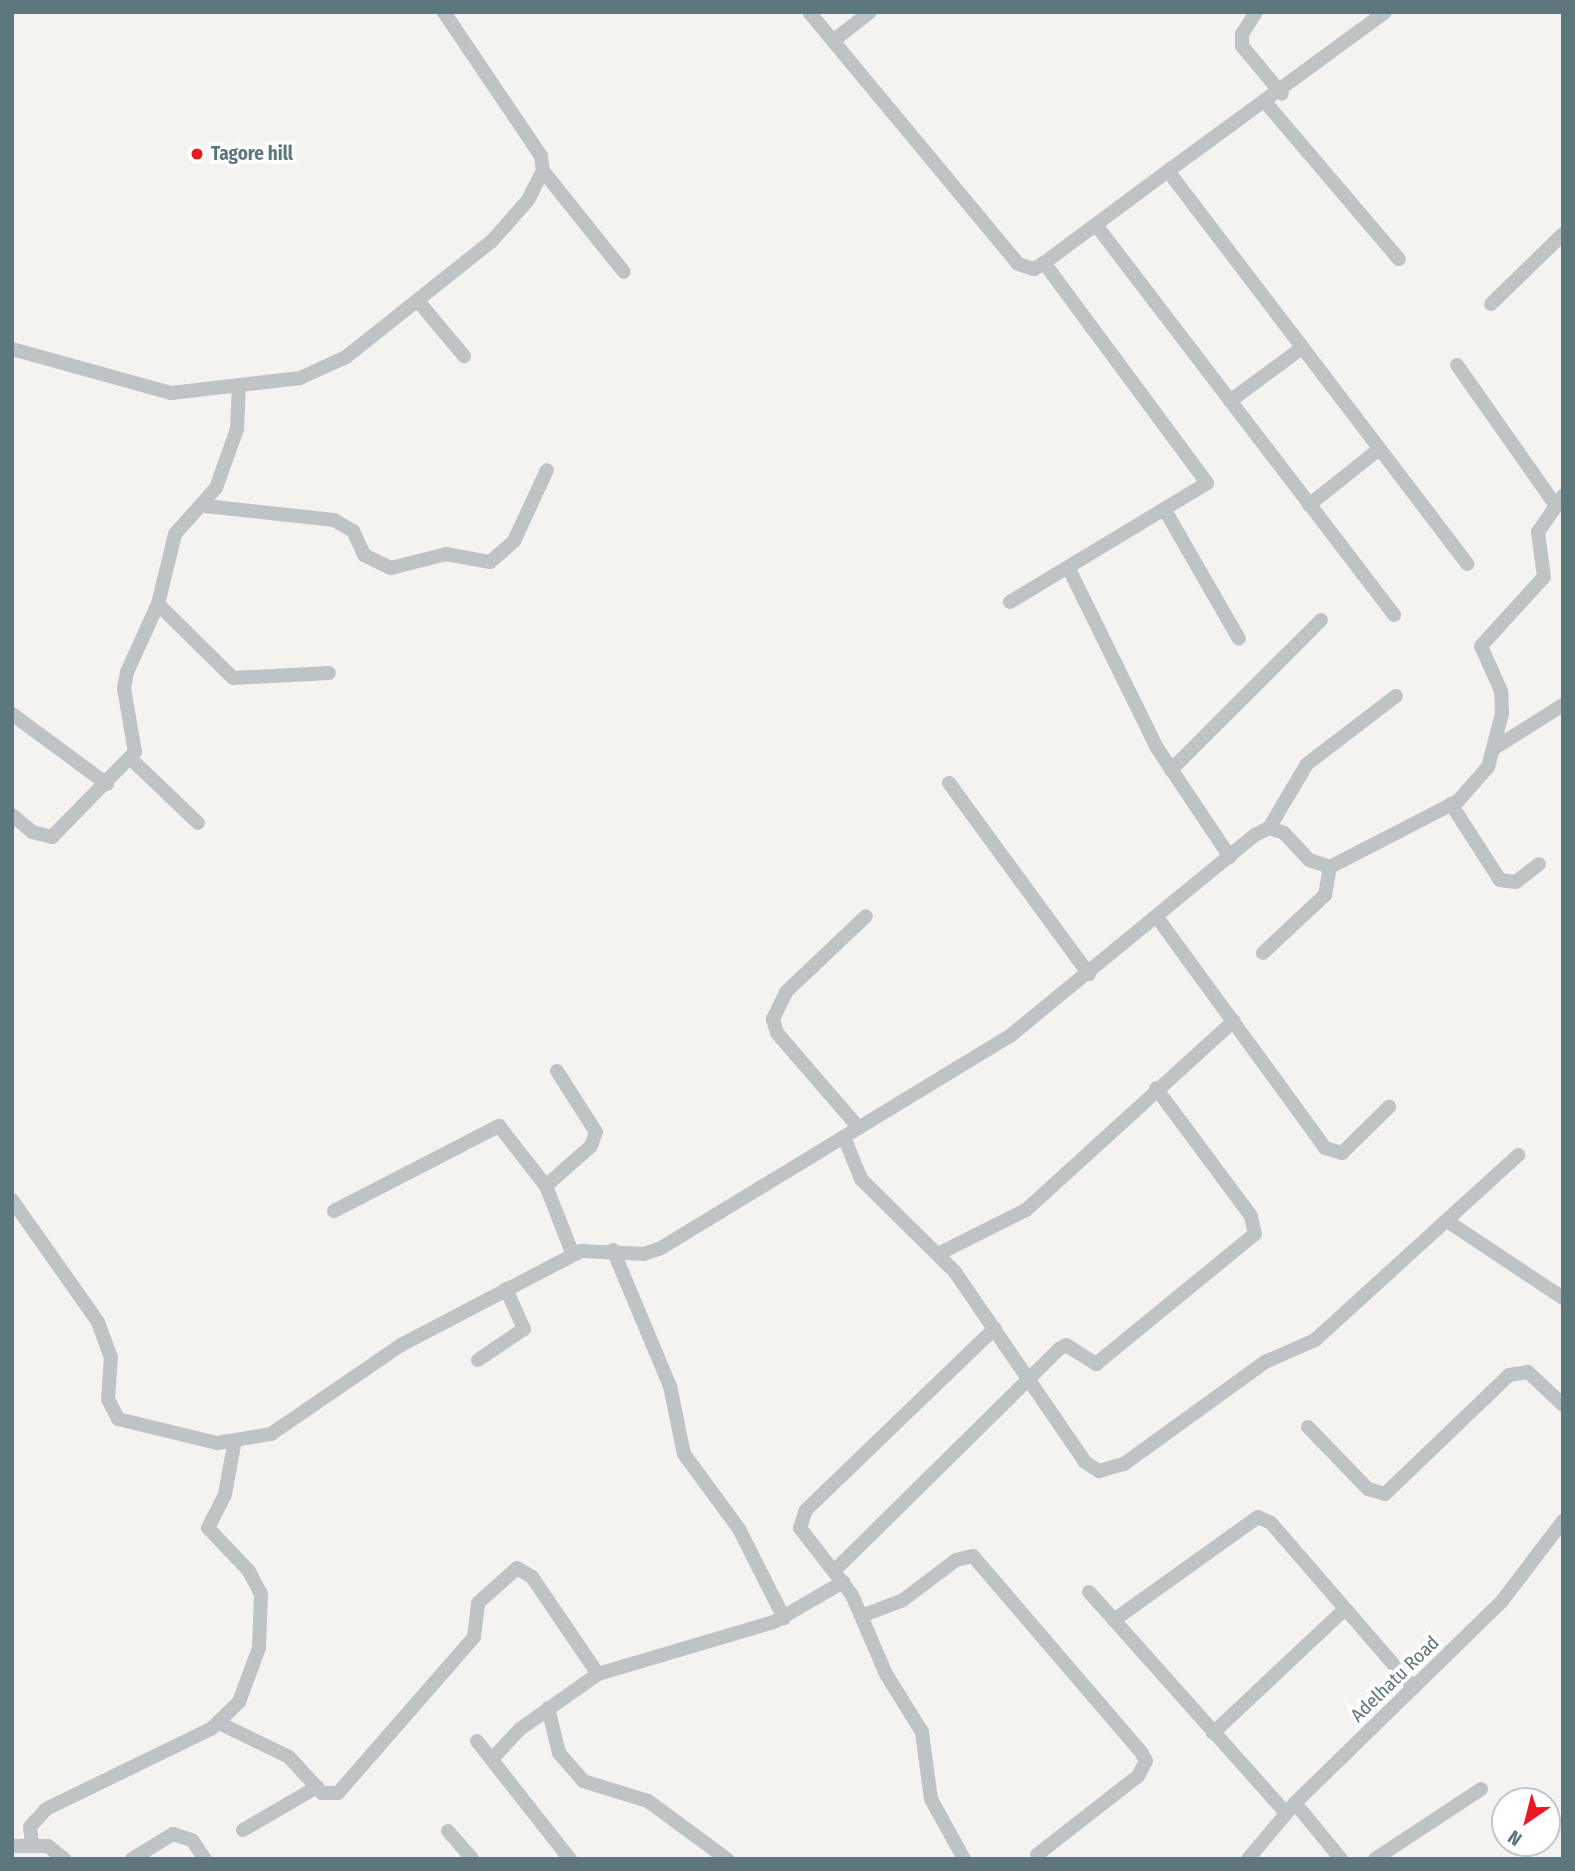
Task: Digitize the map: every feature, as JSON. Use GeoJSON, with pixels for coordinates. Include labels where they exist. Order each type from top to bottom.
{"type":"FeatureCollection","features":[{"type":"Feature","properties":{"kind":"street"},"geometry":{"type":"LineString","coordinates":[[444,12],[541,156],[543,171],[624,272]]}},
{"type":"Feature","properties":{"kind":"street"},"geometry":{"type":"LineString","coordinates":[[809,12],[1007,254],[1034,269],[1282,94],[1385,12]]}},
{"type":"Feature","properties":{"kind":"street"},"geometry":{"type":"LineString","coordinates":[[833,41],[870,12]]}},
{"type":"Feature","properties":{"kind":"street"},"geometry":{"type":"LineString","coordinates":[[1253,14],[1242,46],[1282,94]]}},
{"type":"Feature","properties":{"kind":"street"},"geometry":{"type":"LineString","coordinates":[[1266,103],[1399,260]]}},
{"type":"Feature","properties":{"kind":"street"},"geometry":{"type":"LineString","coordinates":[[12,349],[160,391],[239,386],[323,370],[418,301],[492,241],[528,200],[543,171]]}},
{"type":"Feature","properties":{"kind":"street"},"geometry":{"type":"LineString","coordinates":[[1168,172],[1467,564]]}},
{"type":"Feature","properties":{"kind":"street"},"geometry":{"type":"LineString","coordinates":[[1096,225],[1394,615]]}},
{"type":"Feature","properties":{"kind":"street"},"geometry":{"type":"LineString","coordinates":[[1491,304],[1563,234]]}},
{"type":"Feature","properties":{"kind":"street"},"geometry":{"type":"LineString","coordinates":[[1010,602],[1201,492],[1206,474],[1044,263]]}},
{"type":"Feature","properties":{"kind":"street"},"geometry":{"type":"LineString","coordinates":[[418,301],[464,356]]}},
{"type":"Feature","properties":{"kind":"street"},"geometry":{"type":"LineString","coordinates":[[1230,401],[1302,348]]}},
{"type":"Feature","properties":{"kind":"street"},"geometry":{"type":"LineString","coordinates":[[1269,828],[1284,833],[1309,860],[1330,867],[1451,804],[1473,788],[1493,749],[1501,691],[1481,646],[1544,577],[1538,532],[1559,499],[1458,365]]}},
{"type":"Feature","properties":{"kind":"street"},"geometry":{"type":"LineString","coordinates":[[12,815],[32,832],[52,837],[130,758],[136,743],[124,688],[158,604],[175,534],[205,506],[237,429],[239,386]]}},
{"type":"Feature","properties":{"kind":"street"},"geometry":{"type":"LineString","coordinates":[[1309,505],[1378,450]]}},
{"type":"Feature","properties":{"kind":"street"},"geometry":{"type":"LineString","coordinates":[[205,506],[334,520],[353,531],[364,555],[391,568],[446,554],[490,562],[514,541],[547,470]]}},
{"type":"Feature","properties":{"kind":"street"},"geometry":{"type":"LineString","coordinates":[[1166,512],[1239,639]]}},
{"type":"Feature","properties":{"kind":"street"},"geometry":{"type":"LineString","coordinates":[[1069,569],[1171,770],[1230,857]]}},
{"type":"Feature","properties":{"kind":"street"},"geometry":{"type":"LineString","coordinates":[[158,604],[233,678],[329,673]]}},
{"type":"Feature","properties":{"kind":"street"},"geometry":{"type":"LineString","coordinates":[[1171,770],[1321,621]]}},
{"type":"Feature","properties":{"kind":"street"},"geometry":{"type":"LineString","coordinates":[[12,1200],[98,1322],[111,1357],[108,1399],[118,1419],[234,1444],[294,1422],[390,1352],[573,1255],[613,1250],[644,1254],[661,1248],[1010,1036],[1159,920],[1230,857],[1269,828],[1307,764],[1396,696]]}},
{"type":"Feature","properties":{"kind":"street"},"geometry":{"type":"LineString","coordinates":[[1493,749],[1563,705]]}},
{"type":"Feature","properties":{"kind":"street"},"geometry":{"type":"LineString","coordinates":[[12,714],[107,783]]}},
{"type":"Feature","properties":{"kind":"street"},"geometry":{"type":"LineString","coordinates":[[130,758],[198,823]]}},
{"type":"Feature","properties":{"kind":"street"},"geometry":{"type":"LineString","coordinates":[[949,783],[1089,974]]}},
{"type":"Feature","properties":{"kind":"street"},"geometry":{"type":"LineString","coordinates":[[1451,804],[1500,880],[1516,882],[1539,864]]}},
{"type":"Feature","properties":{"kind":"street"},"geometry":{"type":"LineString","coordinates":[[1263,953],[1325,895],[1330,867]]}},
{"type":"Feature","properties":{"kind":"street"},"geometry":{"type":"LineString","coordinates":[[859,1128],[776,1033],[773,1019],[786,992],[866,916]]}},
{"type":"Feature","properties":{"kind":"street"},"geometry":{"type":"LineString","coordinates":[[1159,920],[1333,1152],[1342,1153],[1389,1107]]}},
{"type":"Feature","properties":{"kind":"street"},"geometry":{"type":"LineString","coordinates":[[940,1253],[1026,1210],[1156,1088],[1234,1021]]}},
{"type":"Feature","properties":{"kind":"street"},"geometry":{"type":"LineString","coordinates":[[546,1186],[596,1140],[557,1071]]}},
{"type":"Feature","properties":{"kind":"street"},"geometry":{"type":"LineString","coordinates":[[492,1759],[548,1708],[598,1674],[784,1618],[839,1576],[1027,1379],[1066,1345],[1096,1364],[1255,1234],[1251,1216],[1156,1088]]}},
{"type":"Feature","properties":{"kind":"street"},"geometry":{"type":"LineString","coordinates":[[334,1211],[499,1126],[546,1186],[573,1255]]}},
{"type":"Feature","properties":{"kind":"street"},"geometry":{"type":"LineString","coordinates":[[844,1137],[861,1179],[940,1253],[995,1328],[1085,1462],[1099,1471],[1112,1469],[1265,1362],[1315,1340],[1518,1155]]}},
{"type":"Feature","properties":{"kind":"street"},"geometry":{"type":"LineString","coordinates":[[1447,1220],[1563,1298]]}},
{"type":"Feature","properties":{"kind":"street"},"geometry":{"type":"LineString","coordinates":[[613,1250],[670,1386],[684,1454],[732,1519],[784,1618]]}},
{"type":"Feature","properties":{"kind":"street"},"geometry":{"type":"LineString","coordinates":[[478,1360],[524,1329],[506,1289]]}},
{"type":"Feature","properties":{"kind":"street"},"geometry":{"type":"LineString","coordinates":[[964,1859],[939,1820],[922,1732],[886,1674],[864,1615],[839,1576],[800,1528],[806,1510],[995,1328]]}},
{"type":"Feature","properties":{"kind":"street"},"geometry":{"type":"LineString","coordinates":[[1308,1427],[1368,1489],[1385,1494],[1509,1375],[1528,1372],[1563,1405]]}},
{"type":"Feature","properties":{"kind":"street"},"geometry":{"type":"LineString","coordinates":[[32,1843],[30,1827],[46,1809],[219,1723],[239,1702],[265,1620],[249,1571],[208,1528],[225,1494],[234,1444]]}},
{"type":"Feature","properties":{"kind":"street"},"geometry":{"type":"LineString","coordinates":[[1114,1620],[1258,1517],[1271,1523],[1343,1611],[1414,1688]]}},
{"type":"Feature","properties":{"kind":"street","name":"Adelhatu Road"},"geometry":{"type":"LineString","coordinates":[[1248,1859],[1290,1808],[1502,1601],[1558,1540],[1563,1521]]}},
{"type":"Feature","properties":{"kind":"street"},"geometry":{"type":"LineString","coordinates":[[864,1615],[902,1600],[956,1560],[973,1556],[1141,1752],[1146,1761],[1138,1776],[1037,1855]]}},
{"type":"Feature","properties":{"kind":"street"},"geometry":{"type":"LineString","coordinates":[[219,1723],[289,1757],[317,1787],[331,1796],[338,1793],[474,1637],[478,1604],[510,1570],[532,1577],[598,1674]]}},
{"type":"Feature","properties":{"kind":"street"},"geometry":{"type":"LineString","coordinates":[[1089,1592],[1213,1733],[1341,1859]]}},
{"type":"Feature","properties":{"kind":"street"},"geometry":{"type":"LineString","coordinates":[[1213,1733],[1343,1611]]}},
{"type":"Feature","properties":{"kind":"street"},"geometry":{"type":"LineString","coordinates":[[548,1708],[559,1753],[583,1781],[648,1801],[727,1859]]}},
{"type":"Feature","properties":{"kind":"street"},"geometry":{"type":"LineString","coordinates":[[477,1741],[570,1859]]}},
{"type":"Feature","properties":{"kind":"street"},"geometry":{"type":"LineString","coordinates":[[243,1830],[317,1787]]}},
{"type":"Feature","properties":{"kind":"street"},"geometry":{"type":"LineString","coordinates":[[1375,1859],[1482,1789]]}},
{"type":"Feature","properties":{"kind":"street"},"geometry":{"type":"LineString","coordinates":[[449,1831],[472,1859]]}},
{"type":"Feature","properties":{"kind":"street"},"geometry":{"type":"LineString","coordinates":[[132,1859],[173,1834],[192,1840],[205,1859]]}},
{"type":"Feature","properties":{"kind":"street"},"geometry":{"type":"LineString","coordinates":[[12,1846],[32,1843],[64,1859]]}},
{"type":"Feature","properties":{"kind":"place","name":"Tagore hill"},"geometry":{"type":"Point","coordinates":[197,154]}}]}
